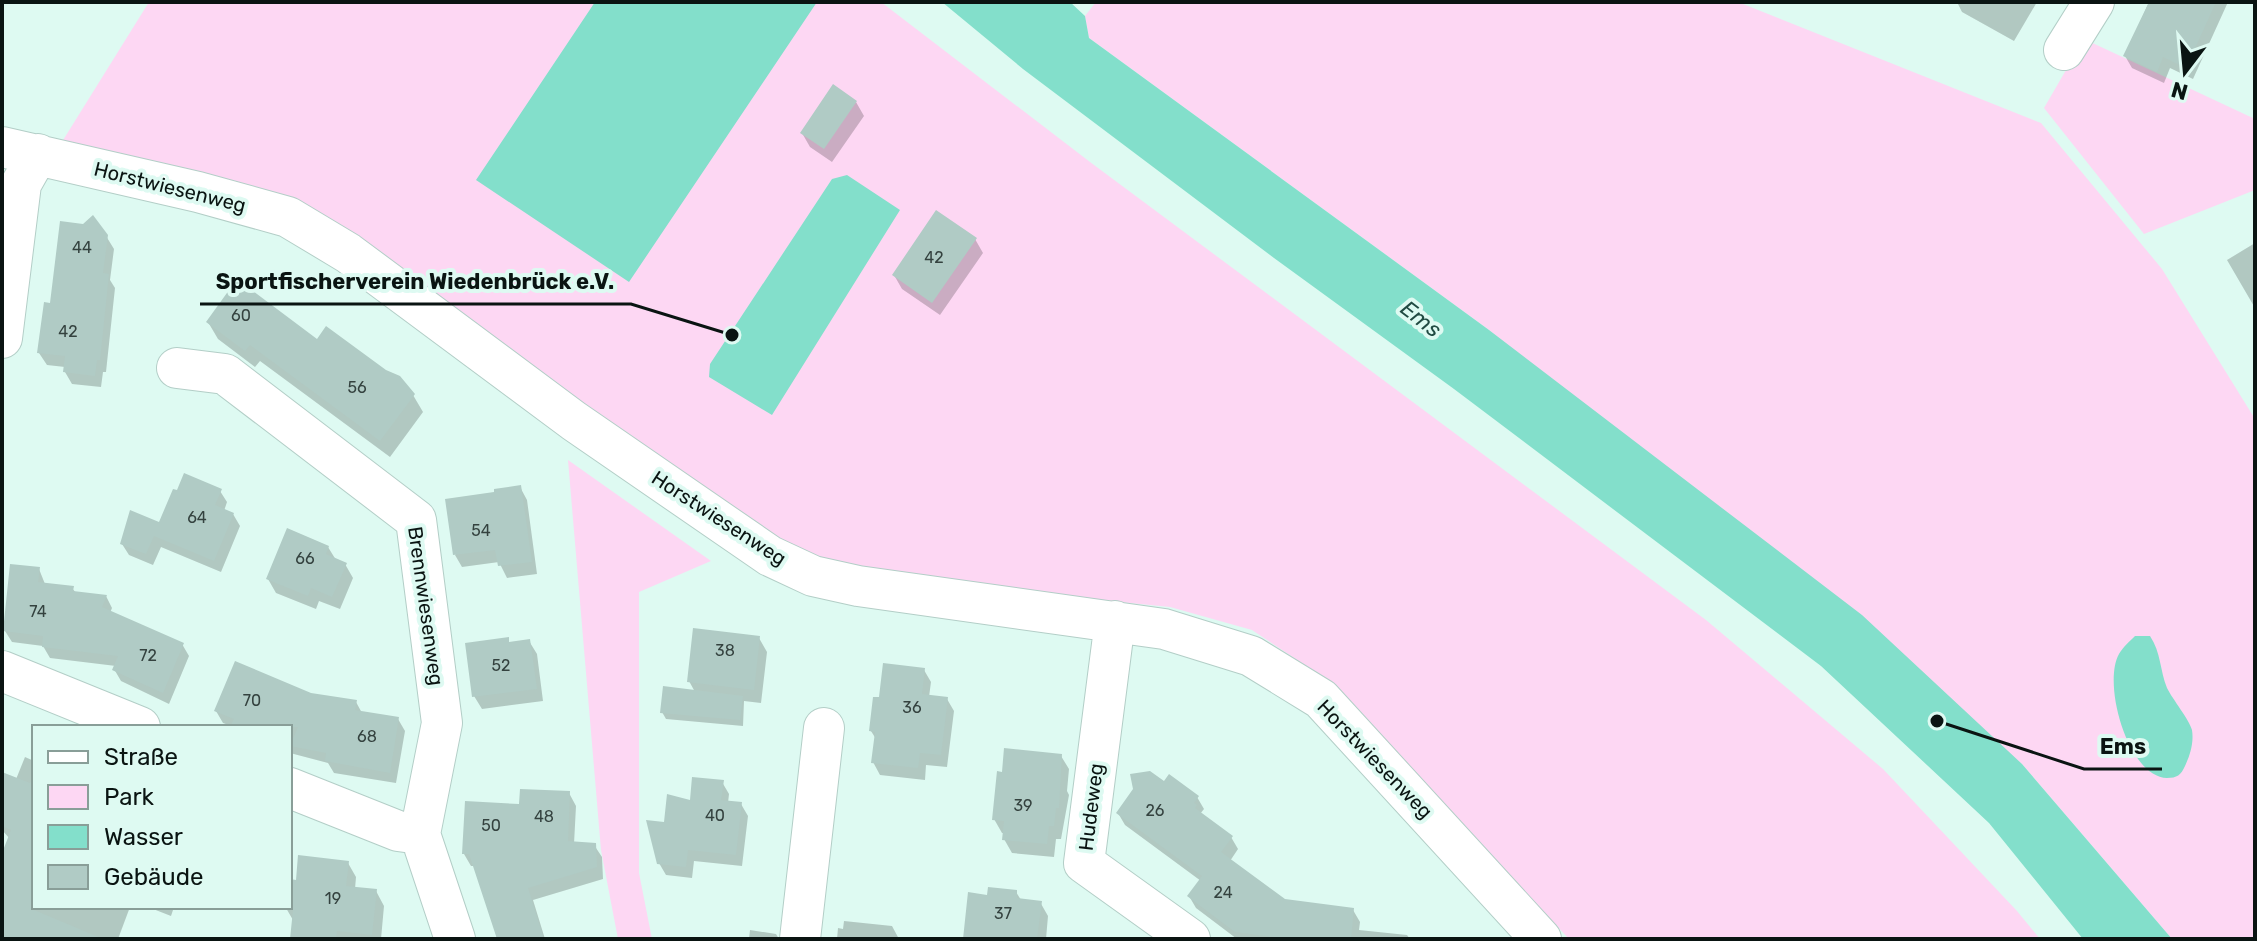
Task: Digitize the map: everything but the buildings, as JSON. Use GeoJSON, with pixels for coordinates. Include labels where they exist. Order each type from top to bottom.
{"type":"FeatureCollection","features":[{"type":"Feature","properties":{"kind":"street"},"geometry":{"type":"LineString","coordinates":[[2064,50],[2094,2]]}},
{"type":"Feature","properties":{"kind":"street"},"geometry":{"type":"LineString","coordinates":[[2,338],[21,184],[20,151]]}},
{"type":"Feature","properties":{"kind":"street","name":"Horstwiesenweg"},"geometry":{"type":"LineString","coordinates":[[20,151],[198,192],[288,217],[348,253],[574,421],[770,556],[813,576],[858,586],[1164,629],[1251,656],[1321,699],[1541,939]]}},
{"type":"Feature","properties":{"kind":"street","name":"Brennwiesenweg"},"geometry":{"type":"LineString","coordinates":[[177,368],[225,374],[416,520],[442,723],[420,834],[455,939]]}},
{"type":"Feature","properties":{"kind":"street","name":"Hudeweg"},"geometry":{"type":"LineString","coordinates":[[1115,621],[1084,863],[1190,939]]}},
{"type":"Feature","properties":{"kind":"street"},"geometry":{"type":"LineString","coordinates":[[2,671],[135,725]]}},
{"type":"Feature","properties":{"kind":"street"},"geometry":{"type":"LineString","coordinates":[[800,939],[824,728]]}},
{"type":"Feature","properties":{"kind":"street"},"geometry":{"type":"LineString","coordinates":[[292,789],[398,831],[420,834]]}},
{"type":"Feature","properties":{"kind":"green space"},"geometry":{"type":"Polygon","coordinates":[[[149,2],[881,2],[1090,162],[1706,620],[1883,769],[2040,939],[1569,939],[1332,683],[1252,630],[1170,607],[859,576],[772,542],[402,272],[60,145],[149,2]]]}},
{"type":"Feature","properties":{"kind":"green space"},"geometry":{"type":"Polygon","coordinates":[[[1096,2],[1738,2],[2041,123],[2162,269],[2255,419],[2255,939],[2172,939],[2022,764],[1489,330],[1089,38],[1085,16],[1096,2]]]}},
{"type":"Feature","properties":{"kind":"green space"},"geometry":{"type":"Polygon","coordinates":[[[2084,39],[2255,119],[2255,190],[2144,234],[2044,108],[2084,39]]]}},
{"type":"Feature","properties":{"kind":"green space"},"geometry":{"type":"Polygon","coordinates":[[[568,460],[711,561],[639,592],[639,873],[652,939],[618,939],[601,850],[568,460]]]}},
{"type":"Feature","properties":{"kind":"water"},"geometry":{"type":"Polygon","coordinates":[[[595,2],[817,2],[629,282],[476,180],[595,2]]]}},
{"type":"Feature","properties":{"kind":"water"},"geometry":{"type":"Polygon","coordinates":[[[942,2],[1070,2],[1085,16],[1089,38],[1489,330],[1862,615],[2022,764],[2172,939],[2083,939],[1989,823],[1821,666],[1023,69],[942,2]]]}},
{"type":"Feature","properties":{"kind":"water"},"geometry":{"type":"Polygon","coordinates":[[[847,175],[900,210],[772,415],[709,377],[710,364],[832,179],[847,175]]]}},
{"type":"Feature","properties":{"kind":"water"},"geometry":{"type":"Polygon","coordinates":[[[2135,636],[2150,636],[2167,688],[2192,730],[2187,762],[2180,774],[2173,777],[2153,774],[2141,762],[2130,746],[2116,706],[2115,668],[2119,654],[2135,636]]]}},
{"type":"Feature","properties":{"kind":"place","name":"Sportfischerverein Wiedenbrück e.V."},"geometry":{"type":"Point","coordinates":[732,335]}},
{"type":"Feature","properties":{"kind":"place","name":"Ems"},"geometry":{"type":"Point","coordinates":[1937,721]}}]}
